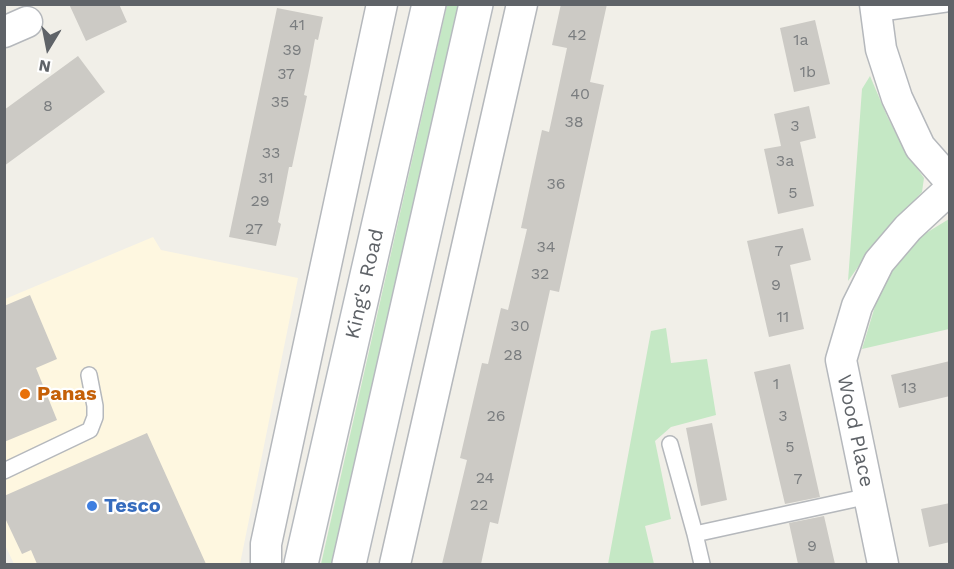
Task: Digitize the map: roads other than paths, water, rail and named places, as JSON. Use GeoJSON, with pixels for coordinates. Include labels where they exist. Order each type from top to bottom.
{"type":"FeatureCollection","features":[{"type":"Feature","properties":{"kind":"main road","name":"King's Road"},"geometry":{"type":"LineString","coordinates":[[301,564],[429,4]]}},
{"type":"Feature","properties":{"kind":"main road"},"geometry":{"type":"LineString","coordinates":[[349,564],[476,4]]}},
{"type":"Feature","properties":{"kind":"street"},"geometry":{"type":"LineString","coordinates":[[266,564],[266,544],[382,4]]}},
{"type":"Feature","properties":{"kind":"street"},"geometry":{"type":"LineString","coordinates":[[395,564],[522,4]]}},
{"type":"Feature","properties":{"kind":"street"},"geometry":{"type":"LineString","coordinates":[[875,9],[881,49],[897,98],[920,147],[950,181]]}},
{"type":"Feature","properties":{"kind":"street","name":"Wood Place"},"geometry":{"type":"LineString","coordinates":[[883,564],[841,360],[857,306],[879,262],[908,228],[950,189]]}},
{"type":"Feature","properties":{"kind":"lane"},"geometry":{"type":"LineString","coordinates":[[875,9],[946,4]]}},
{"type":"Feature","properties":{"kind":"lane"},"geometry":{"type":"LineString","coordinates":[[4,471],[90,430],[95,417],[95,406],[89,375]]}},
{"type":"Feature","properties":{"kind":"lane"},"geometry":{"type":"LineString","coordinates":[[670,444],[702,564]]}},
{"type":"Feature","properties":{"kind":"lane"},"geometry":{"type":"LineString","coordinates":[[695,534],[869,496]]}},
{"type":"Feature","properties":{"kind":"place","name":"Panas"},"geometry":{"type":"Point","coordinates":[25,394]}},
{"type":"Feature","properties":{"kind":"place","name":"Tesco"},"geometry":{"type":"Point","coordinates":[92,506]}}]}
